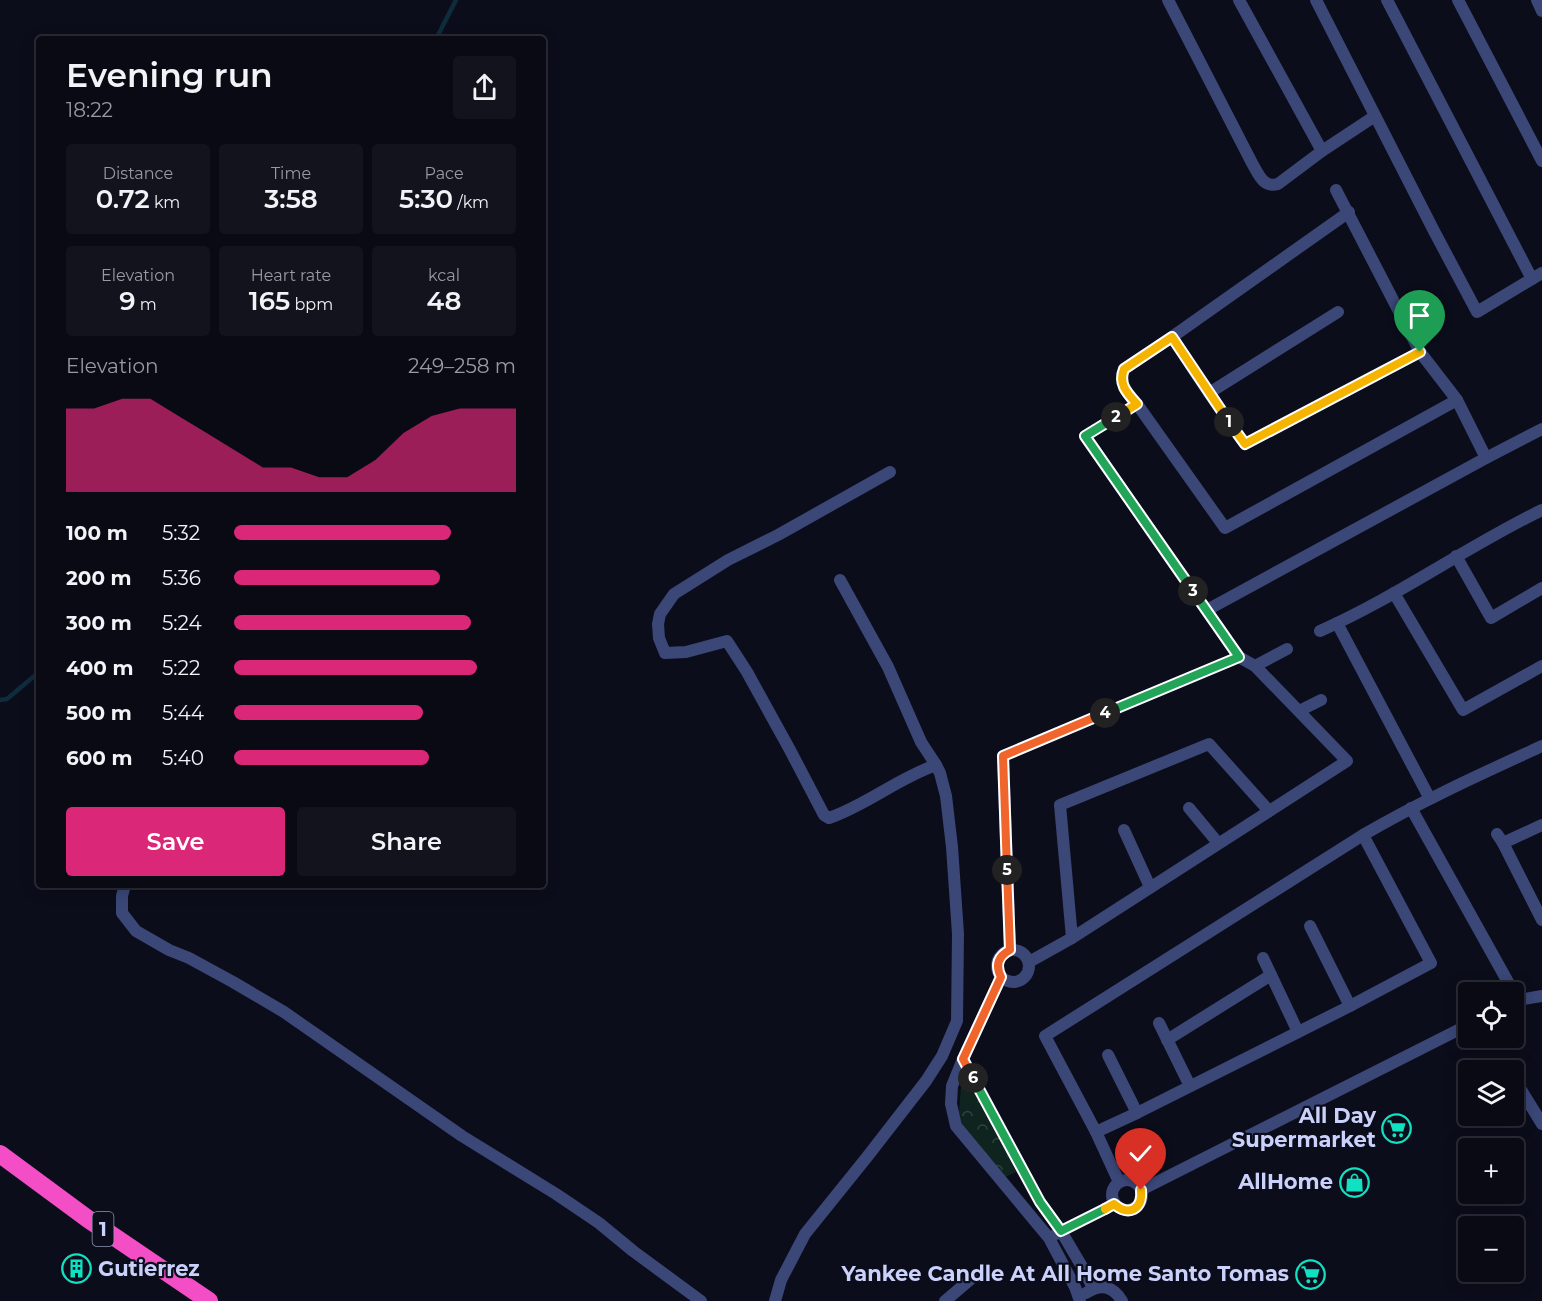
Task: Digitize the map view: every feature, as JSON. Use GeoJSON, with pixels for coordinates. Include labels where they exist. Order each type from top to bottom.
{"type":"FeatureCollection","features":[{"type":"Feature","properties":{"kind":"highway","name":"1"},"geometry":{"type":"LineString","coordinates":[[0,1154],[88,1219],[209,1301]]}},
{"type":"Feature","properties":{"kind":"street"},"geometry":{"type":"LineString","coordinates":[[1168,0],[1252,163],[1267,185],[1278,184],[1322,151],[1375,117]]}},
{"type":"Feature","properties":{"kind":"street"},"geometry":{"type":"LineString","coordinates":[[1239,0],[1322,151]]}},
{"type":"Feature","properties":{"kind":"street"},"geometry":{"type":"LineString","coordinates":[[1316,0],[1477,312],[1537,276],[1387,0]]}},
{"type":"Feature","properties":{"kind":"street"},"geometry":{"type":"LineString","coordinates":[[1458,0],[1542,161]]}},
{"type":"Feature","properties":{"kind":"street"},"geometry":{"type":"LineString","coordinates":[[1537,0],[1542,11]]}},
{"type":"Feature","properties":{"kind":"street"},"geometry":{"type":"LineString","coordinates":[[1336,190],[1420,352],[1457,400],[1486,458]]}},
{"type":"Feature","properties":{"kind":"street"},"geometry":{"type":"LineString","coordinates":[[1349,212],[1124,369],[1121,376],[1124,389],[1225,528],[1457,400]]}},
{"type":"Feature","properties":{"kind":"street"},"geometry":{"type":"LineString","coordinates":[[1209,393],[1338,312]]}},
{"type":"Feature","properties":{"kind":"street"},"geometry":{"type":"LineString","coordinates":[[1172,337],[1245,444],[1420,352]]}},
{"type":"Feature","properties":{"kind":"street"},"geometry":{"type":"LineString","coordinates":[[1029,962],[1072,938],[1347,761],[1255,666],[1239,657],[1085,436],[1137,404]]}},
{"type":"Feature","properties":{"kind":"street"},"geometry":{"type":"LineString","coordinates":[[1207,610],[1542,429]]}},
{"type":"Feature","properties":{"kind":"street"},"geometry":{"type":"LineString","coordinates":[[891,472],[728,560],[674,594],[660,614],[659,638],[665,652],[686,651],[727,641],[747,672],[818,806],[829,818],[847,812],[907,778],[936,765]]}},
{"type":"Feature","properties":{"kind":"street"},"geometry":{"type":"LineString","coordinates":[[1320,631],[1394,593],[1456,556],[1542,510]]}},
{"type":"Feature","properties":{"kind":"street"},"geometry":{"type":"LineString","coordinates":[[1456,556],[1491,618],[1542,588]]}},
{"type":"Feature","properties":{"kind":"street"},"geometry":{"type":"LineString","coordinates":[[775,1301],[782,1280],[805,1234],[926,1081],[942,1056],[957,1021],[958,946],[952,847],[946,796],[940,773],[921,742],[888,668],[840,580]]}},
{"type":"Feature","properties":{"kind":"street"},"geometry":{"type":"LineString","coordinates":[[1394,593],[1463,710],[1542,666]]}},
{"type":"Feature","properties":{"kind":"street"},"geometry":{"type":"LineString","coordinates":[[1337,623],[1430,797]]}},
{"type":"Feature","properties":{"kind":"street"},"geometry":{"type":"LineString","coordinates":[[1255,666],[1287,649]]}},
{"type":"Feature","properties":{"kind":"street"},"geometry":{"type":"LineString","coordinates":[[1010,950],[1003,756],[1239,657]]}},
{"type":"Feature","properties":{"kind":"street"},"geometry":{"type":"LineString","coordinates":[[1299,711],[1321,700]]}},
{"type":"Feature","properties":{"kind":"street"},"geometry":{"type":"LineString","coordinates":[[1072,938],[1060,805],[1209,744],[1269,811]]}},
{"type":"Feature","properties":{"kind":"street"},"geometry":{"type":"LineString","coordinates":[[1119,1182],[1096,1132],[1045,1036],[1402,811],[1542,746]]}},
{"type":"Feature","properties":{"kind":"street"},"geometry":{"type":"LineString","coordinates":[[1189,808],[1218,843]]}},
{"type":"Feature","properties":{"kind":"street"},"geometry":{"type":"LineString","coordinates":[[1412,808],[1506,982]]}},
{"type":"Feature","properties":{"kind":"street"},"geometry":{"type":"LineString","coordinates":[[1542,825],[1500,839],[1542,920]]}},
{"type":"Feature","properties":{"kind":"street"},"geometry":{"type":"LineString","coordinates":[[1124,830],[1150,887]]}},
{"type":"Feature","properties":{"kind":"street"},"geometry":{"type":"LineString","coordinates":[[1096,1132],[1350,1006],[1431,963],[1363,834]]}},
{"type":"Feature","properties":{"kind":"street"},"geometry":{"type":"LineString","coordinates":[[124,888],[122,913],[136,931],[234,982],[284,1012],[462,1136],[599,1223],[701,1301]]}},
{"type":"Feature","properties":{"kind":"street"},"geometry":{"type":"LineString","coordinates":[[1310,926],[1350,1006]]}},
{"type":"Feature","properties":{"kind":"street"},"geometry":{"type":"LineString","coordinates":[[1010,950],[1025,955],[1029,962],[1029,971],[1017,982],[1008,982],[1001,977],[997,969],[1002,954],[1010,950]]}},
{"type":"Feature","properties":{"kind":"street"},"geometry":{"type":"LineString","coordinates":[[1263,958],[1298,1032]]}},
{"type":"Feature","properties":{"kind":"street"},"geometry":{"type":"LineString","coordinates":[[1167,1040],[1271,975]]}},
{"type":"Feature","properties":{"kind":"street"},"geometry":{"type":"LineString","coordinates":[[1001,977],[952,1086],[951,1104],[956,1126],[1049,1238],[1081,1301]]}},
{"type":"Feature","properties":{"kind":"street"},"geometry":{"type":"LineString","coordinates":[[1524,999],[1542,996]]}},
{"type":"Feature","properties":{"kind":"street"},"geometry":{"type":"LineString","coordinates":[[1159,1023],[1190,1086]]}},
{"type":"Feature","properties":{"kind":"street"},"geometry":{"type":"LineString","coordinates":[[1141,1190],[1458,1030]]}},
{"type":"Feature","properties":{"kind":"street"},"geometry":{"type":"LineString","coordinates":[[1108,1055],[1137,1113]]}},
{"type":"Feature","properties":{"kind":"street"},"geometry":{"type":"LineString","coordinates":[[963,1059],[1040,1202],[1061,1231],[1093,1288]]}},
{"type":"Feature","properties":{"kind":"street"},"geometry":{"type":"LineString","coordinates":[[1524,1095],[1542,1124]]}},
{"type":"Feature","properties":{"kind":"street"},"geometry":{"type":"LineString","coordinates":[[1128,1180],[1136,1183],[1141,1190],[1142,1197],[1139,1204],[1127,1211],[1119,1209],[1111,1196],[1113,1188],[1119,1182],[1128,1180]]}},
{"type":"Feature","properties":{"kind":"street"},"geometry":{"type":"LineString","coordinates":[[1049,1238],[1114,1204]]}},
{"type":"Feature","properties":{"kind":"street"},"geometry":{"type":"LineString","coordinates":[[945,1301],[972,1278]]}},
{"type":"Feature","properties":{"kind":"street"},"geometry":{"type":"LineString","coordinates":[[1081,1301],[1093,1288],[1104,1287],[1115,1291],[1122,1301]]}},
{"type":"Feature","properties":{"kind":"green space"},"geometry":{"type":"Polygon","coordinates":[[[965,1079],[973,1080],[1016,1172],[1003,1178],[962,1127],[959,1113],[961,1088],[965,1079]]]}},
{"type":"Feature","properties":{"kind":"waterway"},"geometry":{"type":"LineString","coordinates":[[438,36],[456,0]]}},
{"type":"Feature","properties":{"kind":"waterway"},"geometry":{"type":"LineString","coordinates":[[0,700],[7,699],[36,675]]}},
{"type":"Feature","properties":{"kind":"place","name":"All Day Supermarket"},"geometry":{"type":"Point","coordinates":[1397,1128]}},
{"type":"Feature","properties":{"kind":"place","name":"AllHome"},"geometry":{"type":"Point","coordinates":[1354,1182]}},
{"type":"Feature","properties":{"kind":"place","name":"Gutierrez"},"geometry":{"type":"Point","coordinates":[77,1269]}},
{"type":"Feature","properties":{"kind":"place","name":"Yankee Candle At All Home Santo Tomas"},"geometry":{"type":"Point","coordinates":[1310,1274]}},
{"type":"Feature","properties":{"kind":"route"},"geometry":{"type":"LineString","coordinates":[[1141,1190],[1142,1197],[1134,1209],[1127,1211],[1119,1209],[1114,1204],[1061,1231],[1040,1202],[963,1059],[1001,977],[997,969],[998,961],[1002,954],[1010,950],[1003,756],[1239,657],[1085,436],[1137,404],[1124,389],[1121,376],[1124,369],[1172,337],[1245,444],[1420,352]]}}]}
